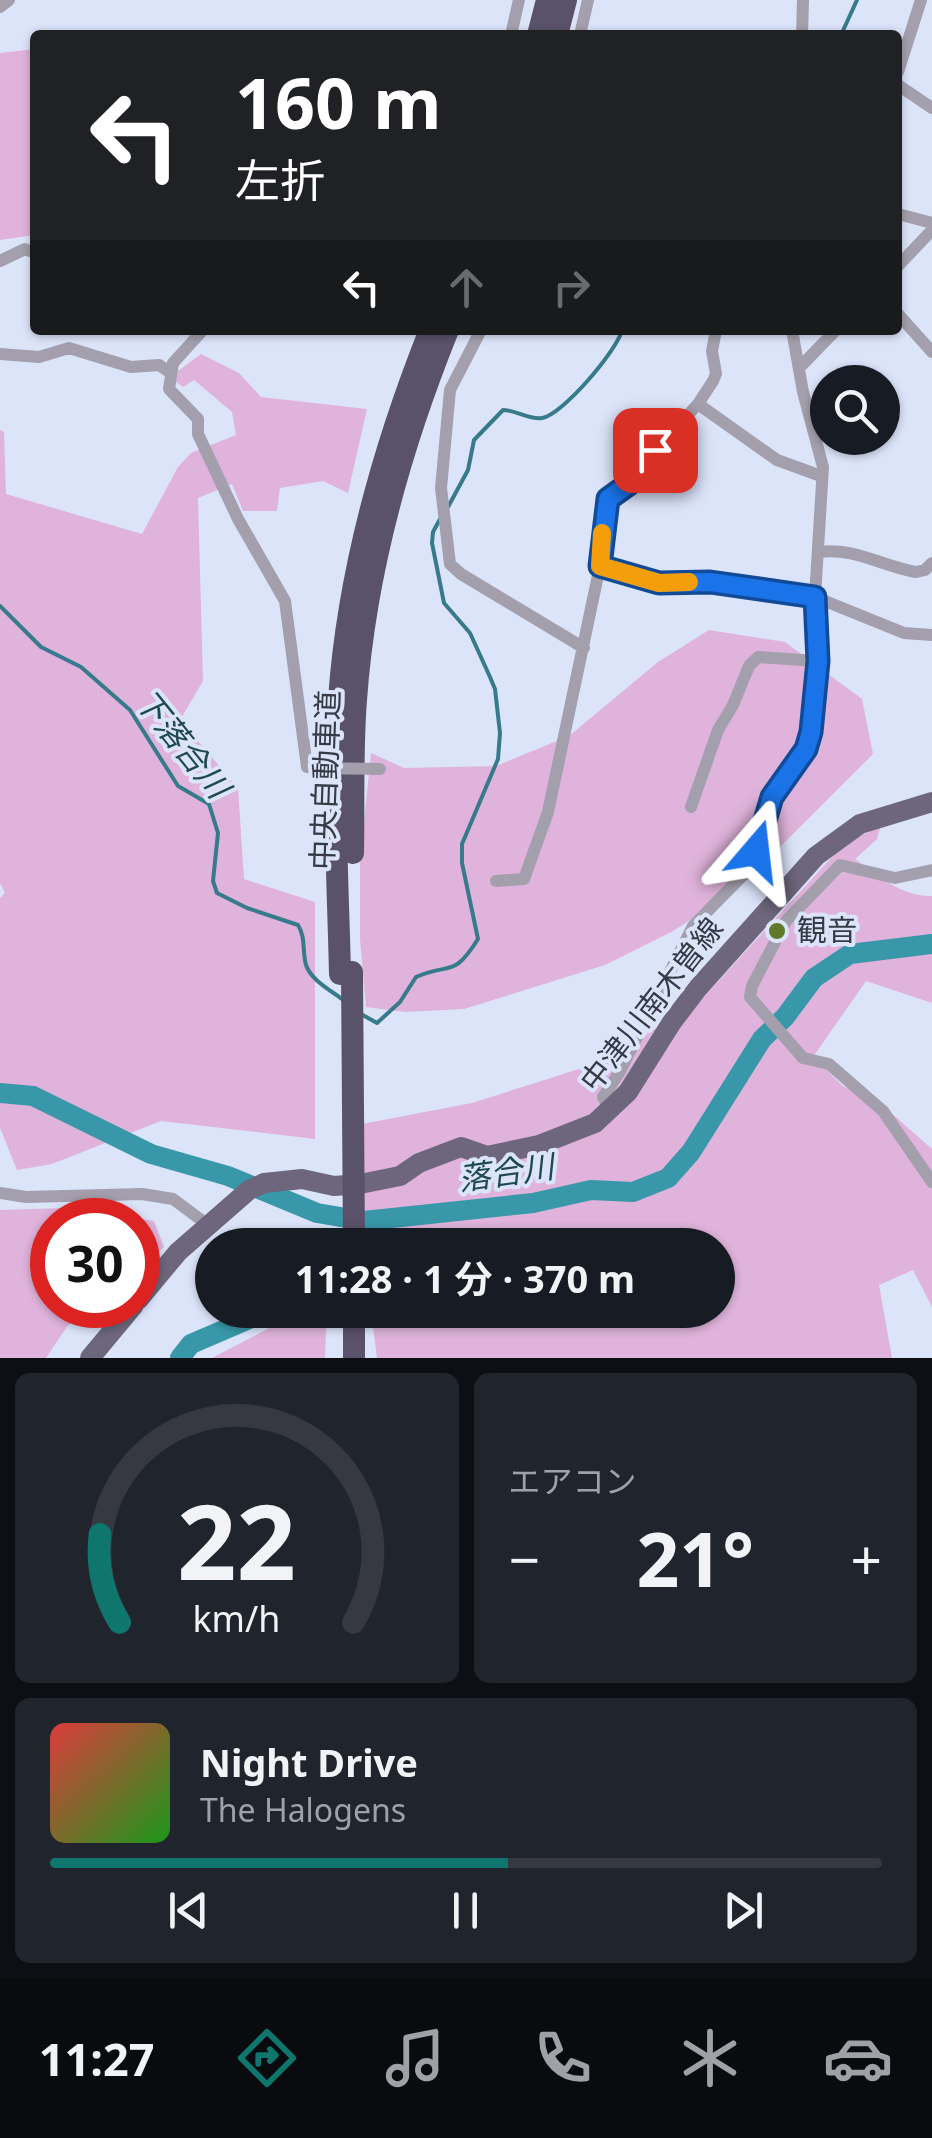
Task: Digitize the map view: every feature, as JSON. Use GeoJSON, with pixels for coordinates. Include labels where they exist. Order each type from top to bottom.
{"type":"FeatureCollection","features":[{"type":"Feature","properties":{"kind":"highway"},"geometry":{"type":"LineString","coordinates":[[539,30],[547,0]]}},
{"type":"Feature","properties":{"kind":"highway"},"geometry":{"type":"LineString","coordinates":[[558,30],[566,0]]}},
{"type":"Feature","properties":{"kind":"highway","name":"中央自動車道"},"geometry":{"type":"LineString","coordinates":[[354,1228],[337,781],[338,701],[345,636],[367,524],[386,450],[428,335]]}},
{"type":"Feature","properties":{"kind":"highway","name":"中央自動車道"},"geometry":{"type":"LineString","coordinates":[[340,1228],[356,701],[363,637],[373,574],[402,454],[446,335]]}},
{"type":"Feature","properties":{"kind":"highway"},"geometry":{"type":"LineString","coordinates":[[340,1328],[340,1358]]}},
{"type":"Feature","properties":{"kind":"highway"},"geometry":{"type":"LineString","coordinates":[[354,1328],[354,1358]]}},
{"type":"Feature","properties":{"kind":"main road","name":"中津川南木曽線"},"geometry":{"type":"LineString","coordinates":[[160,1274],[178,1252],[256,1186],[302,1179],[334,1186],[387,1179],[461,1147],[488,1156],[539,1145],[569,1135],[611,1111],[698,988],[816,856],[860,824],[932,802]]}},
{"type":"Feature","properties":{"kind":"main road","name":"中津川南木曽線"},"geometry":{"type":"LineString","coordinates":[[90,1358],[115,1328]]}},
{"type":"Feature","properties":{"kind":"street"},"geometry":{"type":"LineString","coordinates":[[0,7],[9,0]]}},
{"type":"Feature","properties":{"kind":"street"},"geometry":{"type":"LineString","coordinates":[[512,30],[519,0]]}},
{"type":"Feature","properties":{"kind":"street"},"geometry":{"type":"LineString","coordinates":[[581,30],[588,0]]}},
{"type":"Feature","properties":{"kind":"street"},"geometry":{"type":"LineString","coordinates":[[802,30],[803,0]]}},
{"type":"Feature","properties":{"kind":"street"},"geometry":{"type":"LineString","coordinates":[[902,59],[921,0]]}},
{"type":"Feature","properties":{"kind":"street"},"geometry":{"type":"LineString","coordinates":[[902,88],[932,108]]}},
{"type":"Feature","properties":{"kind":"street"},"geometry":{"type":"LineString","coordinates":[[902,215],[932,226],[902,261]]}},
{"type":"Feature","properties":{"kind":"street"},"geometry":{"type":"LineString","coordinates":[[0,260],[30,250]]}},
{"type":"Feature","properties":{"kind":"street"},"geometry":{"type":"LineString","coordinates":[[902,318],[932,352]]}},
{"type":"Feature","properties":{"kind":"street"},"geometry":{"type":"LineString","coordinates":[[199,335],[173,364],[169,389],[198,418],[198,434],[238,519],[285,601],[307,767],[380,769]]}},
{"type":"Feature","properties":{"kind":"street"},"geometry":{"type":"LineString","coordinates":[[479,335],[450,390],[440,488],[450,564],[584,648]]}},
{"type":"Feature","properties":{"kind":"street"},"geometry":{"type":"LineString","coordinates":[[496,881],[524,880],[548,812],[600,566],[608,499],[633,481],[655,450],[698,404],[716,374],[712,351],[715,335]]}},
{"type":"Feature","properties":{"kind":"street"},"geometry":{"type":"LineString","coordinates":[[611,1111],[603,1097],[608,1086],[619,1072],[693,926],[744,874],[772,797],[806,749],[811,732],[818,661],[815,597],[822,467],[793,335]]}},
{"type":"Feature","properties":{"kind":"street"},"geometry":{"type":"LineString","coordinates":[[799,368],[831,335]]}},
{"type":"Feature","properties":{"kind":"street"},"geometry":{"type":"LineString","coordinates":[[0,354],[39,357],[69,348],[131,367],[159,365],[171,373]]}},
{"type":"Feature","properties":{"kind":"street"},"geometry":{"type":"LineString","coordinates":[[698,404],[777,460],[820,476]]}},
{"type":"Feature","properties":{"kind":"street"},"geometry":{"type":"LineString","coordinates":[[818,552],[855,552],[916,572],[932,563]]}},
{"type":"Feature","properties":{"kind":"street"},"geometry":{"type":"LineString","coordinates":[[600,566],[659,583],[710,582],[815,597],[904,634],[932,635]]}},
{"type":"Feature","properties":{"kind":"street"},"geometry":{"type":"LineString","coordinates":[[692,807],[718,730],[758,656],[818,661]]}},
{"type":"Feature","properties":{"kind":"street"},"geometry":{"type":"LineString","coordinates":[[932,870],[895,878],[840,865],[786,920],[750,997],[799,1054],[828,1064],[883,1111],[932,1182]]}},
{"type":"Feature","properties":{"kind":"street"},"geometry":{"type":"LineString","coordinates":[[0,1194],[142,1194],[172,1200],[208,1225]]}},
{"type":"Feature","properties":{"kind":"shaded area"},"geometry":{"type":"Polygon","coordinates":[[[30,50],[30,236],[0,240],[0,53],[30,50]]]}},
{"type":"Feature","properties":{"kind":"shaded area"},"geometry":{"type":"Polygon","coordinates":[[[201,354],[239,373],[261,397],[367,409],[348,493],[323,481],[280,488],[277,511],[243,511],[232,484],[198,498],[203,681],[180,720],[238,788],[244,879],[315,902],[315,1139],[161,1121],[52,1164],[17,1170],[0,1128],[0,898],[5,893],[0,883],[0,430],[4,432],[6,494],[142,534],[178,467],[191,453],[236,435],[232,412],[194,380],[183,387],[176,382],[178,371],[201,354]]]}},
{"type":"Feature","properties":{"kind":"shaded area"},"geometry":{"type":"Polygon","coordinates":[[[709,630],[785,642],[862,699],[873,754],[736,891],[673,931],[605,965],[464,1009],[405,1012],[366,1007],[360,939],[360,862],[371,753],[404,768],[496,766],[569,736],[658,662],[709,630]]]}},
{"type":"Feature","properties":{"kind":"shaded area"},"geometry":{"type":"Polygon","coordinates":[[[881,825],[877,839],[855,859],[901,889],[932,896],[932,1003],[866,981],[813,1057],[843,1086],[889,1111],[932,1149],[932,1307],[913,1270],[879,1285],[892,1358],[377,1358],[373,1328],[735,1328],[735,1228],[364,1228],[362,1124],[472,1103],[601,1062],[700,1001],[843,845],[881,825]]]}},
{"type":"Feature","properties":{"kind":"shaded area"},"geometry":{"type":"Polygon","coordinates":[[[30,1209],[30,1328],[66,1328],[46,1358],[0,1358],[0,1210],[30,1209]]]}},
{"type":"Feature","properties":{"kind":"shaded area"},"geometry":{"type":"Polygon","coordinates":[[[270,1328],[326,1328],[325,1358],[212,1358],[270,1328]]]}},
{"type":"Feature","properties":{"kind":"waterway","name":"下落合川"},"geometry":{"type":"LineString","coordinates":[[843,30],[857,0]]}},
{"type":"Feature","properties":{"kind":"waterway","name":"下落合川"},"geometry":{"type":"LineString","coordinates":[[448,507],[468,470],[474,440],[503,410],[537,418],[551,414],[588,381],[620,335]]}},
{"type":"Feature","properties":{"kind":"waterway","name":"下落合川"},"geometry":{"type":"LineString","coordinates":[[361,1014],[377,1023],[400,1002],[416,977],[456,965],[478,939],[462,863],[462,844],[498,759],[500,733],[490,677],[470,633],[444,603],[432,543],[440,519]]}},
{"type":"Feature","properties":{"kind":"waterway","name":"下落合川"},"geometry":{"type":"LineString","coordinates":[[0,606],[41,647],[81,667],[130,710],[178,786],[209,804],[218,833],[213,881],[217,893],[298,925],[308,970],[342,999]]}},
{"type":"Feature","properties":{"kind":"waterway","name":"落合川"},"geometry":{"type":"LineString","coordinates":[[0,1093],[33,1096],[151,1154],[228,1176],[317,1213],[364,1221],[533,1203],[591,1190],[633,1192],[668,1178],[691,1152],[762,1039],[785,1017],[814,978],[850,954],[932,944]]}},
{"type":"Feature","properties":{"kind":"waterway"},"geometry":{"type":"LineString","coordinates":[[180,1358],[191,1344],[228,1328]]}},
{"type":"Feature","properties":{"kind":"slow traffic"},"geometry":{"type":"LineString","coordinates":[[602,533],[600,566],[659,583],[689,582]]}},
{"type":"Feature","properties":{"kind":"place","name":"観音"},"geometry":{"type":"Point","coordinates":[777,931]}},
{"type":"Feature","properties":{"kind":"route"},"geometry":{"type":"LineString","coordinates":[[655,450],[633,481],[608,499],[600,566],[659,583],[710,582],[815,597],[818,661],[811,732],[806,749],[772,797],[756,851]]}}]}
